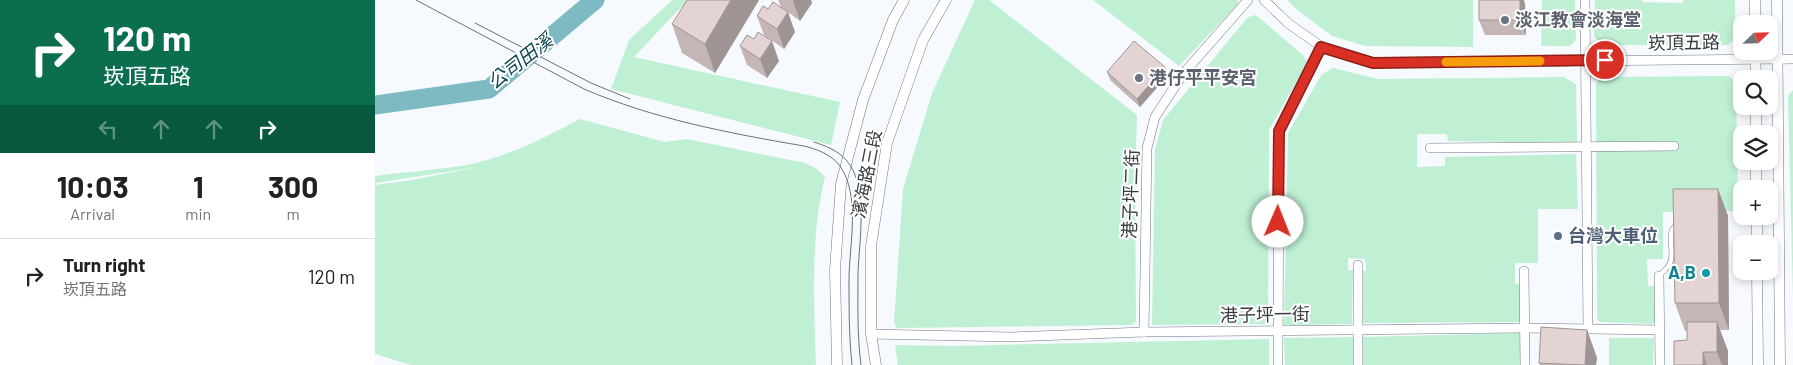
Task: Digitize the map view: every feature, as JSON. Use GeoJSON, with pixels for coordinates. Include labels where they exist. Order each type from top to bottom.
{"type":"FeatureCollection","features":[{"type":"Feature","properties":{"kind":"street","name":"濱海路三段"},"geometry":{"type":"LineString","coordinates":[[837,365],[835,270],[841,184],[863,100],[893,20],[904,0]]}},
{"type":"Feature","properties":{"kind":"street","name":"濱海路三段"},"geometry":{"type":"LineString","coordinates":[[876,365],[871,334],[871,246],[887,143],[923,40],[946,0]]}},
{"type":"Feature","properties":{"kind":"street","name":"港子坪二街"},"geometry":{"type":"LineString","coordinates":[[1144,332],[1147,148],[1155,117],[1183,74],[1248,0]]}},
{"type":"Feature","properties":{"kind":"street","name":"崁頂五路"},"geometry":{"type":"LineString","coordinates":[[1264,0],[1289,24],[1321,47],[1373,63],[1733,56]]}},
{"type":"Feature","properties":{"kind":"street"},"geometry":{"type":"LineString","coordinates":[[1585,0],[1588,328]]}},
{"type":"Feature","properties":{"kind":"street"},"geometry":{"type":"LineString","coordinates":[[1755,0],[1755,15]]}},
{"type":"Feature","properties":{"kind":"street"},"geometry":{"type":"LineString","coordinates":[[1777,0],[1777,15]]}},
{"type":"Feature","properties":{"kind":"street"},"geometry":{"type":"LineString","coordinates":[[1278,365],[1279,131],[1321,47]]}},
{"type":"Feature","properties":{"kind":"street","name":"崁頂五路"},"geometry":{"type":"LineString","coordinates":[[1778,60],[1793,59]]}},
{"type":"Feature","properties":{"kind":"street"},"geometry":{"type":"LineString","coordinates":[[1776,60],[1780,365]]}},
{"type":"Feature","properties":{"kind":"street"},"geometry":{"type":"LineString","coordinates":[[1430,148],[1674,146]]}},
{"type":"Feature","properties":{"kind":"street"},"geometry":{"type":"LineString","coordinates":[[1358,265],[1358,365]]}},
{"type":"Feature","properties":{"kind":"street"},"geometry":{"type":"LineString","coordinates":[[1524,271],[1525,365]]}},
{"type":"Feature","properties":{"kind":"street"},"geometry":{"type":"LineString","coordinates":[[1659,276],[1659,365]]}},
{"type":"Feature","properties":{"kind":"street"},"geometry":{"type":"LineString","coordinates":[[1757,280],[1758,365]]}},
{"type":"Feature","properties":{"kind":"street","name":"港子坪一街"},"geometry":{"type":"LineString","coordinates":[[871,334],[1013,337],[1144,332],[1525,328],[1659,330]]}},
{"type":"Feature","properties":{"kind":"lane"},"geometry":{"type":"LineString","coordinates":[[1659,276],[1671,262],[1671,233],[1677,224]]}},
{"type":"Feature","properties":{"kind":"green space"},"geometry":{"type":"Polygon","coordinates":[[[672,0],[688,0],[634,57],[840,102],[831,145],[611,89],[629,40],[672,0]]]}},
{"type":"Feature","properties":{"kind":"green space"},"geometry":{"type":"Polygon","coordinates":[[[975,0],[989,0],[1137,115],[1135,185],[1136,321],[1132,325],[897,328],[894,323],[903,189],[932,93],[975,0]]]}},
{"type":"Feature","properties":{"kind":"green space"},"geometry":{"type":"Polygon","coordinates":[[[1093,0],[1238,0],[1238,4],[1179,66],[1093,0]]]}},
{"type":"Feature","properties":{"kind":"green space"},"geometry":{"type":"Polygon","coordinates":[[[1287,0],[1473,0],[1473,47],[1365,46],[1332,36],[1287,0]]]}},
{"type":"Feature","properties":{"kind":"green space"},"geometry":{"type":"Polygon","coordinates":[[[1542,0],[1575,0],[1576,40],[1570,46],[1541,46],[1542,0]]]}},
{"type":"Feature","properties":{"kind":"green space"},"geometry":{"type":"Polygon","coordinates":[[[1595,0],[1642,0],[1643,2],[1683,3],[1683,0],[1735,0],[1733,40],[1728,45],[1602,45],[1594,36],[1595,0]]]}},
{"type":"Feature","properties":{"kind":"green space"},"geometry":{"type":"Polygon","coordinates":[[[1256,15],[1304,56],[1307,63],[1269,130],[1268,324],[1152,325],[1155,150],[1163,120],[1248,17],[1256,15]]]}},
{"type":"Feature","properties":{"kind":"green space"},"geometry":{"type":"Polygon","coordinates":[[[1333,68],[1378,79],[1564,77],[1576,84],[1577,143],[1448,141],[1447,134],[1417,134],[1417,167],[1445,166],[1445,157],[1576,154],[1578,209],[1538,209],[1538,263],[1515,263],[1515,284],[1521,283],[1520,322],[1362,323],[1362,271],[1366,271],[1365,259],[1348,258],[1348,270],[1353,270],[1352,324],[1284,325],[1288,133],[1322,74],[1333,68]]]}},
{"type":"Feature","properties":{"kind":"green space"},"geometry":{"type":"Polygon","coordinates":[[[1729,76],[1733,80],[1733,115],[1736,115],[1737,125],[1733,125],[1733,170],[1737,170],[1738,180],[1733,180],[1733,211],[1663,212],[1663,259],[1647,259],[1648,286],[1654,286],[1655,322],[1652,324],[1600,322],[1597,319],[1596,84],[1601,77],[1729,76]]]}},
{"type":"Feature","properties":{"kind":"green space"},"geometry":{"type":"Polygon","coordinates":[[[1793,90],[1793,298],[1788,96],[1793,90]]]}},
{"type":"Feature","properties":{"kind":"green space"},"geometry":{"type":"Polygon","coordinates":[[[580,119],[665,142],[687,139],[805,163],[817,169],[825,177],[820,200],[815,247],[816,365],[411,365],[375,354],[375,185],[478,167],[375,183],[375,176],[482,162],[525,146],[580,119]]]}},
{"type":"Feature","properties":{"kind":"green space"},"geometry":{"type":"Polygon","coordinates":[[[1521,333],[1521,365],[1363,365],[1363,337],[1521,333]]]}},
{"type":"Feature","properties":{"kind":"green space"},"geometry":{"type":"Polygon","coordinates":[[[1353,337],[1354,365],[1285,365],[1284,338],[1353,337]]]}},
{"type":"Feature","properties":{"kind":"green space"},"geometry":{"type":"Polygon","coordinates":[[[1609,338],[1654,338],[1653,365],[1609,365],[1609,338]]]}},
{"type":"Feature","properties":{"kind":"green space"},"geometry":{"type":"Polygon","coordinates":[[[1269,339],[1269,365],[898,365],[895,345],[953,346],[1269,339]]]}},
{"type":"Feature","properties":{"kind":"building"},"geometry":{"type":"Polygon","coordinates":[[[687,0],[731,0],[705,44],[672,24],[687,0]]]}},
{"type":"Feature","properties":{"kind":"building"},"geometry":{"type":"Polygon","coordinates":[[[1479,0],[1520,0],[1520,20],[1479,20],[1479,0]]]}},
{"type":"Feature","properties":{"kind":"building"},"geometry":{"type":"Polygon","coordinates":[[[773,2],[788,12],[777,29],[757,16],[763,6],[768,9],[773,2]]]}},
{"type":"Feature","properties":{"kind":"building"},"geometry":{"type":"Polygon","coordinates":[[[758,32],[772,41],[760,59],[740,46],[747,35],[754,39],[758,32]]]}},
{"type":"Feature","properties":{"kind":"building","name":"港仔平平安宮"},"geometry":{"type":"Polygon","coordinates":[[[1134,41],[1165,67],[1137,99],[1107,72],[1134,41]]]}},
{"type":"Feature","properties":{"kind":"building"},"geometry":{"type":"Polygon","coordinates":[[[1673,189],[1718,189],[1719,303],[1675,303],[1673,189]]]}},
{"type":"Feature","properties":{"kind":"building"},"geometry":{"type":"Polygon","coordinates":[[[1687,322],[1717,322],[1717,352],[1703,352],[1703,365],[1674,365],[1674,341],[1687,340],[1687,322]]]}},
{"type":"Feature","properties":{"kind":"building"},"geometry":{"type":"Polygon","coordinates":[[[1541,327],[1587,330],[1585,365],[1539,363],[1541,327]]]}},
{"type":"Feature","properties":{"kind":"waterway","name":"公司田溪"},"geometry":{"type":"LineString","coordinates":[[375,105],[489,89],[595,0]]}},
{"type":"Feature","properties":{"kind":"tram line"},"geometry":{"type":"LineString","coordinates":[[416,0],[584,89],[610,100],[692,124],[809,147],[833,159],[840,166],[846,178],[852,206],[849,280],[852,365]]}},
{"type":"Feature","properties":{"kind":"tram line"},"geometry":{"type":"LineString","coordinates":[[475,23],[591,83],[630,99]]}},
{"type":"Feature","properties":{"kind":"tram line"},"geometry":{"type":"LineString","coordinates":[[814,142],[832,149],[844,157],[854,172],[858,185],[861,215],[858,273],[861,365]]}},
{"type":"Feature","properties":{"kind":"slow traffic"},"geometry":{"type":"LineString","coordinates":[[1446,62],[1540,61]]}},
{"type":"Feature","properties":{"kind":"place","name":"淡江教會淡海堂"},"geometry":{"type":"Point","coordinates":[1505,20]}},
{"type":"Feature","properties":{"kind":"place","name":"港仔平平安宮"},"geometry":{"type":"Point","coordinates":[1139,78]}},
{"type":"Feature","properties":{"kind":"place","name":"台灣大車位"},"geometry":{"type":"Point","coordinates":[1558,236]}},
{"type":"Feature","properties":{"kind":"place","name":"A,B"},"geometry":{"type":"Point","coordinates":[1706,273]}},
{"type":"Feature","properties":{"kind":"route"},"geometry":{"type":"LineString","coordinates":[[1278,222],[1279,131],[1321,47],[1373,63],[1605,60]]}}]}
